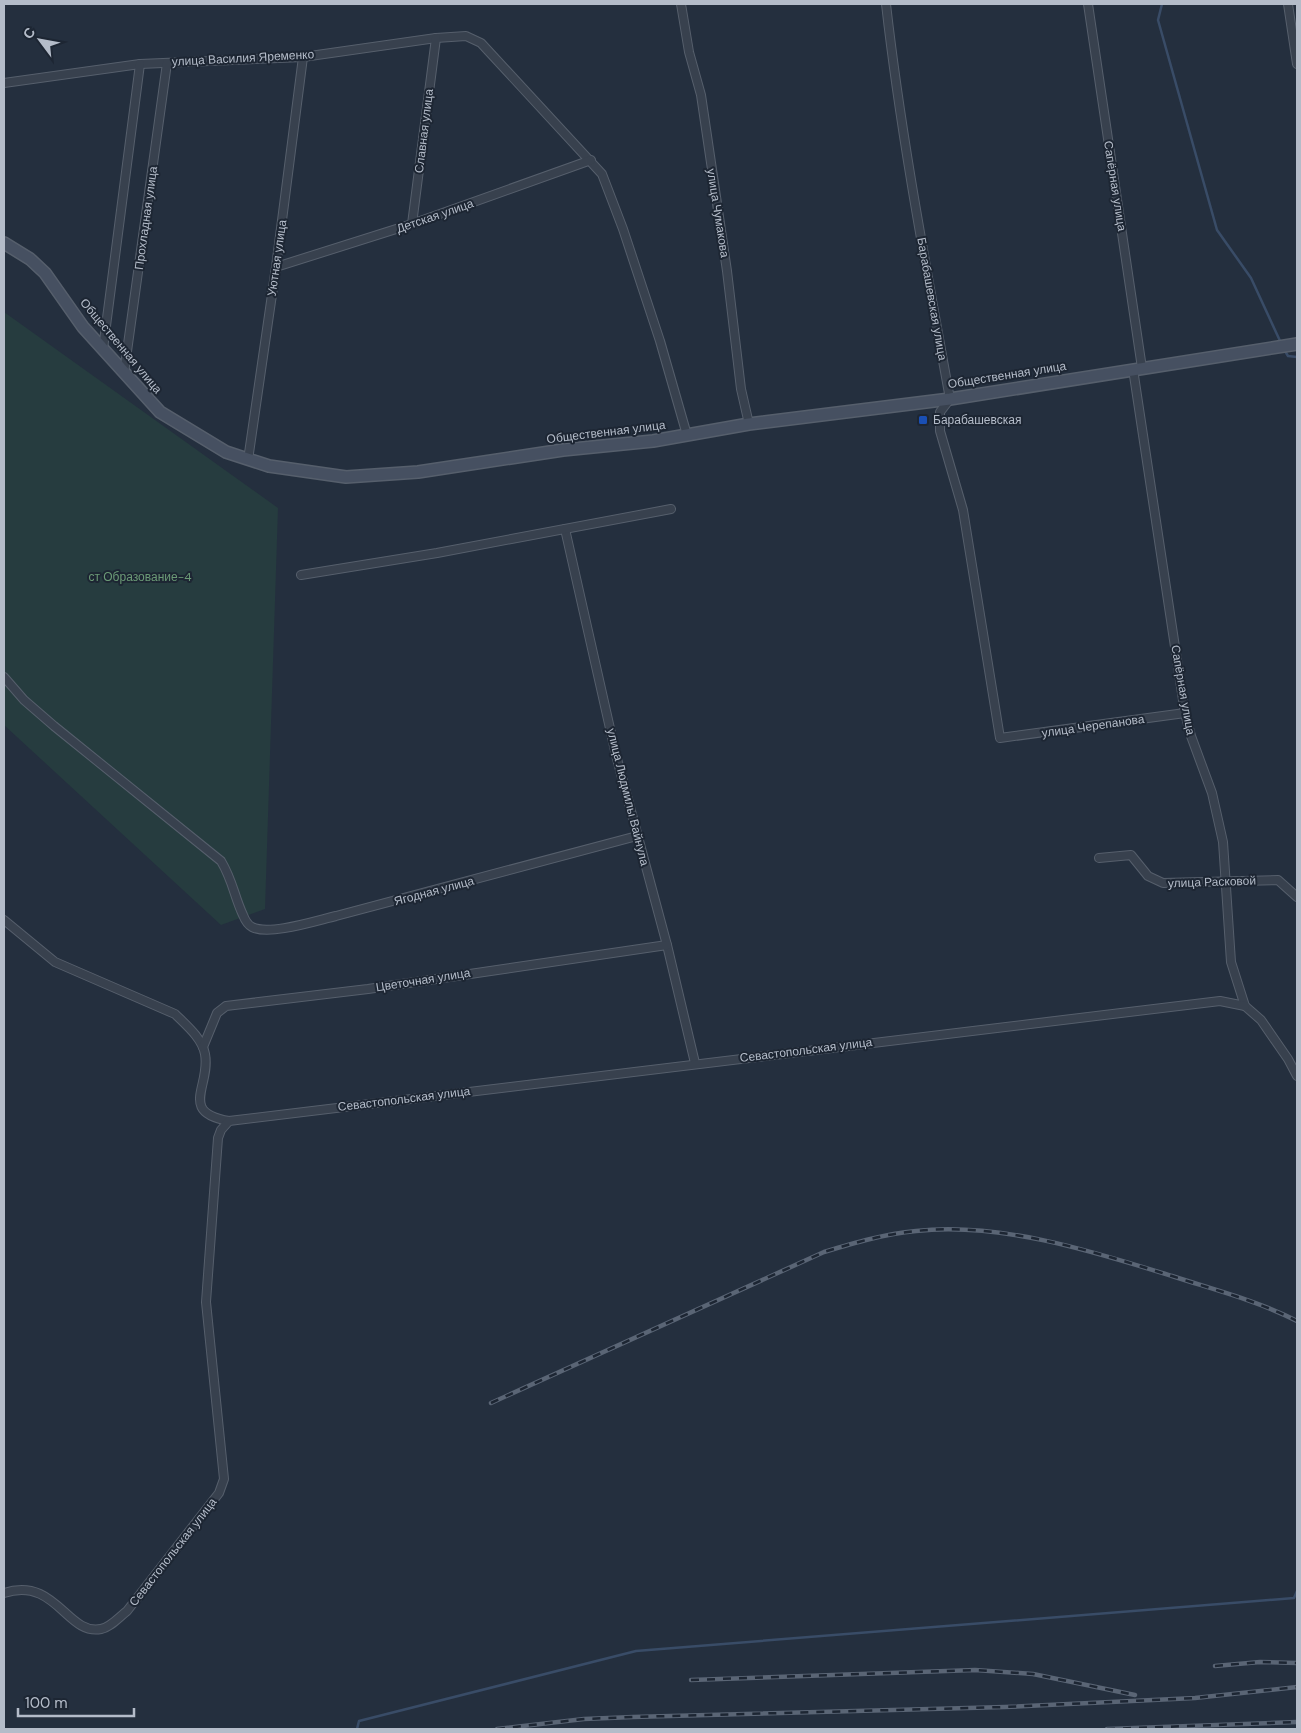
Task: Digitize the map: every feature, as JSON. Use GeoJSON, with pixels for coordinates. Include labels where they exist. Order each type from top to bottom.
{"type":"FeatureCollection","features":[{"type":"Feature","properties":{"kind":"main road","name":"Общественная улица"},"geometry":{"type":"LineString","coordinates":[[4,243],[30,258],[45,273],[102,349],[160,412],[226,452],[248,460],[301,472],[346,477],[386,475],[493,463],[563,450],[653,441],[749,424],[950,399],[1297,344]]}},
{"type":"Feature","properties":{"kind":"street","name":"улица Чумакова"},"geometry":{"type":"LineString","coordinates":[[681,4],[689,52],[701,96],[727,271],[741,389],[749,424]]}},
{"type":"Feature","properties":{"kind":"street","name":"Барабашевская улица"},"geometry":{"type":"LineString","coordinates":[[886,4],[888,34],[913,192],[950,399]]}},
{"type":"Feature","properties":{"kind":"street","name":"Сапёрная улица"},"geometry":{"type":"LineString","coordinates":[[1088,4],[1185,713],[1191,736],[1212,793],[1223,842],[1231,962],[1245,1006]]}},
{"type":"Feature","properties":{"kind":"street"},"geometry":{"type":"LineString","coordinates":[[1288,4],[1297,64]]}},
{"type":"Feature","properties":{"kind":"street","name":"улица Василия Яременко"},"geometry":{"type":"LineString","coordinates":[[4,84],[140,64],[303,57],[436,38],[466,36],[481,43],[591,160]]}},
{"type":"Feature","properties":{"kind":"street","name":"Славная улица"},"geometry":{"type":"LineString","coordinates":[[412,224],[436,38]]}},
{"type":"Feature","properties":{"kind":"street","name":"Уютная улица"},"geometry":{"type":"LineString","coordinates":[[248,460],[276,266],[303,57]]}},
{"type":"Feature","properties":{"kind":"street","name":"Прохладная улица"},"geometry":{"type":"LineString","coordinates":[[124,373],[167,63]]}},
{"type":"Feature","properties":{"kind":"street"},"geometry":{"type":"LineString","coordinates":[[102,349],[140,64]]}},
{"type":"Feature","properties":{"kind":"street"},"geometry":{"type":"LineString","coordinates":[[591,160],[602,174],[623,229],[660,340],[687,435]]}},
{"type":"Feature","properties":{"kind":"street","name":"Детская улица"},"geometry":{"type":"LineString","coordinates":[[276,266],[412,224],[591,160]]}},
{"type":"Feature","properties":{"kind":"street","name":"улица Черепанова"},"geometry":{"type":"LineString","coordinates":[[950,399],[940,412],[940,431],[963,510],[1000,738],[1185,713]]}},
{"type":"Feature","properties":{"kind":"street"},"geometry":{"type":"LineString","coordinates":[[301,575],[437,553],[671,509]]}},
{"type":"Feature","properties":{"kind":"street","name":"улица Людмилы Вайнула"},"geometry":{"type":"LineString","coordinates":[[565,529],[616,755],[667,945],[695,1063]]}},
{"type":"Feature","properties":{"kind":"street","name":"Ягодная улица"},"geometry":{"type":"LineString","coordinates":[[4,677],[24,700],[54,726],[221,862],[233,882],[239,908],[244,918],[252,927],[271,929],[295,925],[637,836]]}},
{"type":"Feature","properties":{"kind":"street","name":"улица Расковой"},"geometry":{"type":"LineString","coordinates":[[1099,858],[1131,855],[1148,876],[1163,883],[1197,884],[1227,880],[1278,880],[1297,897]]}},
{"type":"Feature","properties":{"kind":"street"},"geometry":{"type":"LineString","coordinates":[[4,920],[55,962],[175,1014],[190,1028],[203,1047],[205,1064],[200,1094],[201,1108],[210,1117],[229,1121]]}},
{"type":"Feature","properties":{"kind":"street","name":"Цветочная улица"},"geometry":{"type":"LineString","coordinates":[[203,1047],[217,1013],[226,1006],[368,989],[667,945]]}},
{"type":"Feature","properties":{"kind":"street","name":"Севастопольская улица"},"geometry":{"type":"LineString","coordinates":[[4,1593],[13,1590],[43,1593],[82,1626],[101,1629],[109,1626],[127,1612],[219,1493],[224,1479],[224,1470],[206,1302],[206,1282],[211,1246],[218,1138],[221,1130],[229,1121],[695,1063],[1220,1001],[1245,1006]]}},
{"type":"Feature","properties":{"kind":"street"},"geometry":{"type":"LineString","coordinates":[[1245,1006],[1261,1020],[1288,1059],[1297,1076]]}},
{"type":"Feature","properties":{"kind":"green space","name":"ст Образование-4"},"geometry":{"type":"Polygon","coordinates":[[[4,312],[278,508],[265,909],[221,925],[4,725],[4,312]]]}},
{"type":"Feature","properties":{"kind":"waterway"},"geometry":{"type":"LineString","coordinates":[[1162,4],[1158,20],[1217,230],[1251,278],[1281,343]]}},
{"type":"Feature","properties":{"kind":"waterway"},"geometry":{"type":"LineString","coordinates":[[1285,351],[1288,356],[1297,357]]}},
{"type":"Feature","properties":{"kind":"waterway"},"geometry":{"type":"LineString","coordinates":[[357,1729],[359,1721],[636,1651],[1294,1598],[1297,1591]]}},
{"type":"Feature","properties":{"kind":"railway"},"geometry":{"type":"LineString","coordinates":[[491,1403],[824,1252],[904,1232],[948,1229],[981,1231],[1013,1235],[1078,1248],[1220,1291],[1297,1321]]}},
{"type":"Feature","properties":{"kind":"railway"},"geometry":{"type":"LineString","coordinates":[[1215,1666],[1260,1662],[1297,1663]]}},
{"type":"Feature","properties":{"kind":"railway"},"geometry":{"type":"LineString","coordinates":[[691,1680],[975,1670],[1033,1674],[1135,1695]]}},
{"type":"Feature","properties":{"kind":"railway"},"geometry":{"type":"LineString","coordinates":[[497,1729],[584,1719],[1005,1707],[1195,1698],[1297,1687]]}},
{"type":"Feature","properties":{"kind":"railway"},"geometry":{"type":"LineString","coordinates":[[1107,1729],[1297,1722]]}},
{"type":"Feature","properties":{"kind":"place","name":"Барабашевская"},"geometry":{"type":"Point","coordinates":[923,420]}}]}
